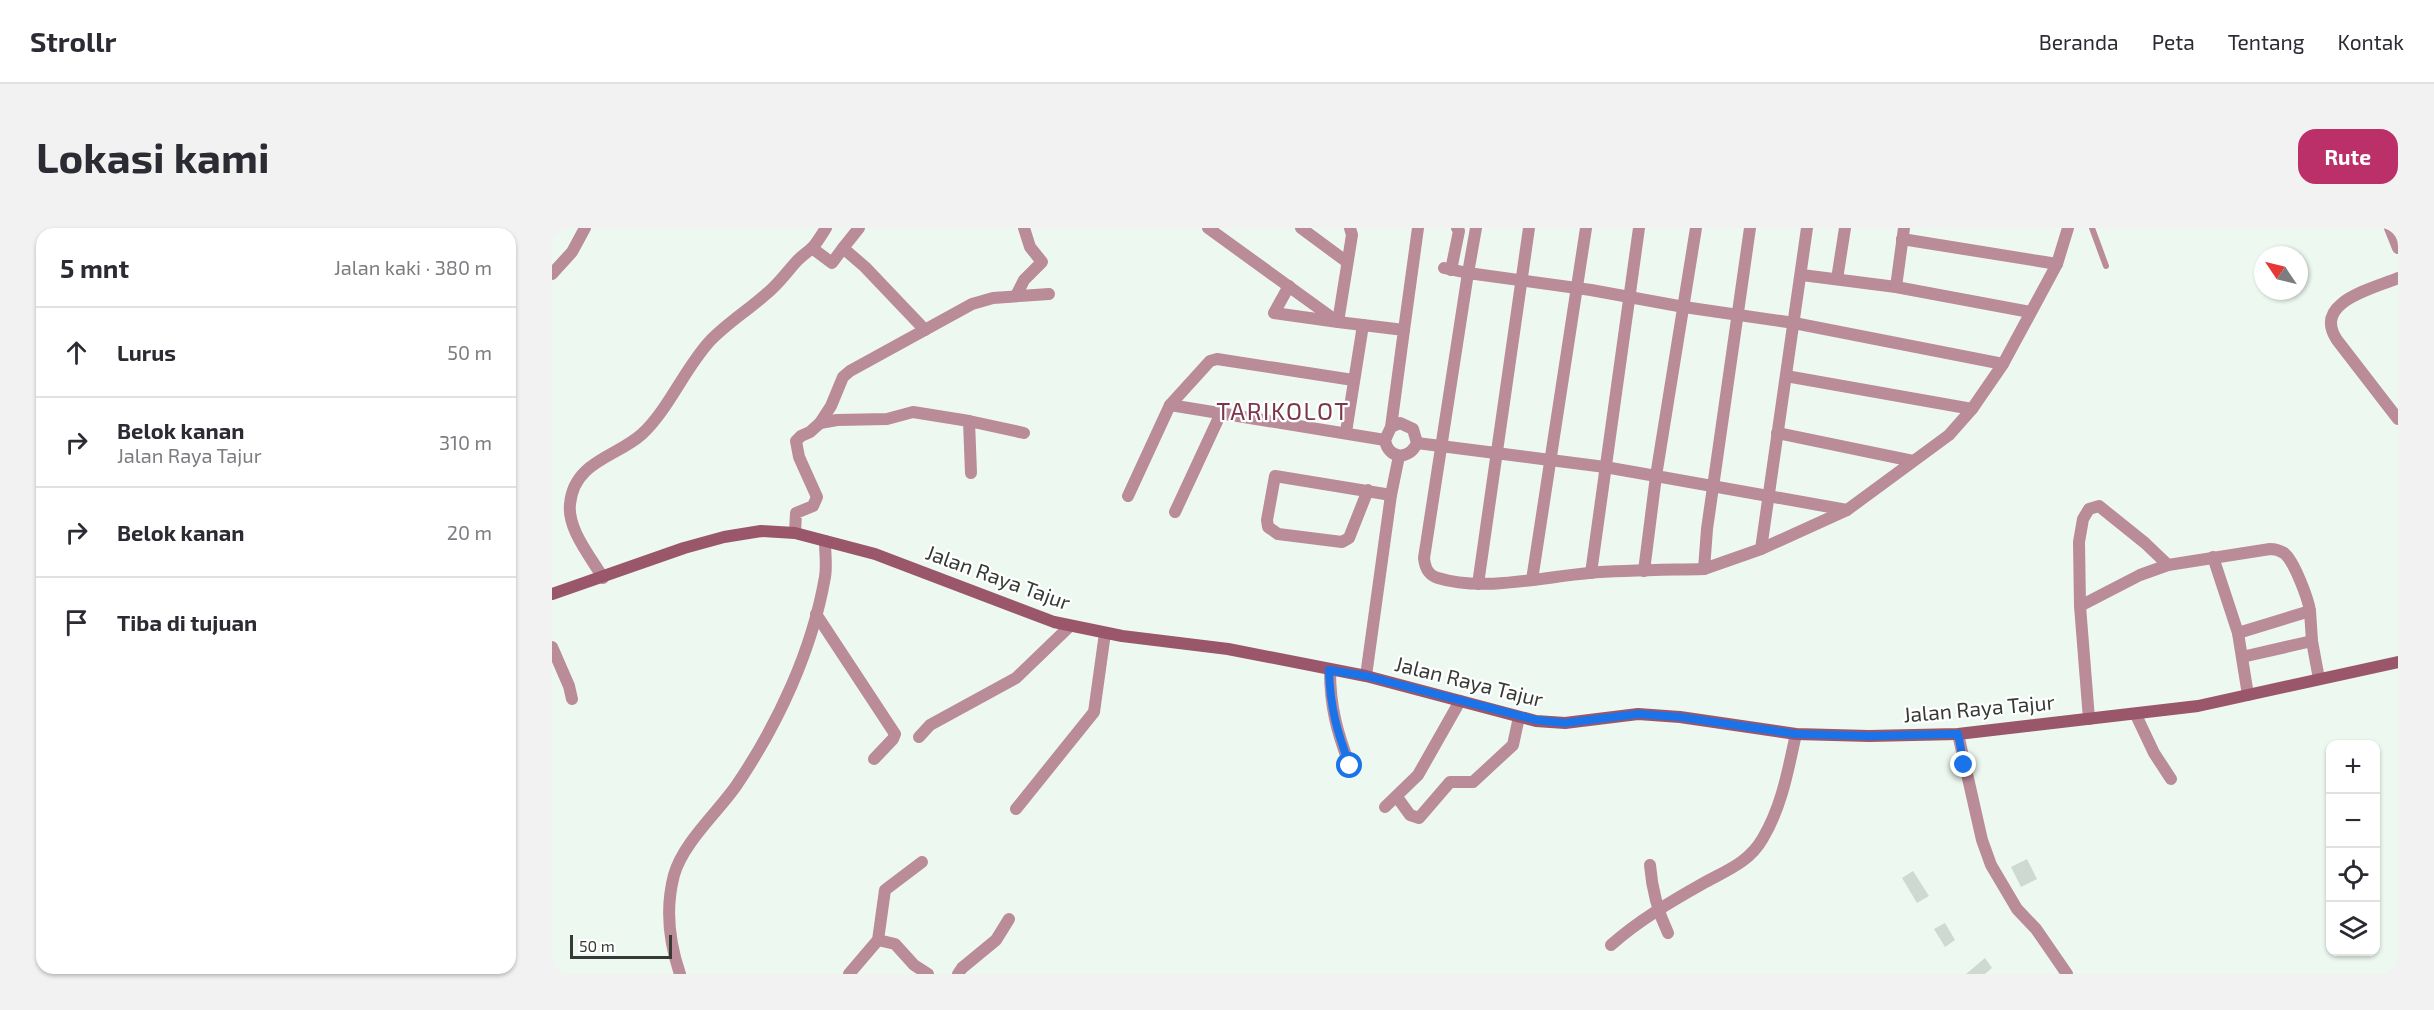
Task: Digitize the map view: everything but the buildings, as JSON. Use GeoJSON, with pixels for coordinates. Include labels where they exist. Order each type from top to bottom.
{"type":"FeatureCollection","features":[{"type":"Feature","properties":{"kind":"main road","name":"Jalan Raya Tajur"},"geometry":{"type":"LineString","coordinates":[[552,594],[684,548],[724,537],[761,531],[795,533],[875,554],[1033,616],[1070,626],[1228,650],[1366,676],[1519,717],[1565,723],[1638,714],[1680,717],[1796,734],[1869,736],[1958,734],[2136,715],[2199,706],[2398,662]]}},
{"type":"Feature","properties":{"kind":"street"},"geometry":{"type":"LineString","coordinates":[[552,274],[572,252],[585,228]]}},
{"type":"Feature","properties":{"kind":"street"},"geometry":{"type":"LineString","coordinates":[[812,248],[832,263],[860,228]]}},
{"type":"Feature","properties":{"kind":"street"},"geometry":{"type":"LineString","coordinates":[[1016,296],[1024,280],[1042,262],[1030,247],[1024,228]]}},
{"type":"Feature","properties":{"kind":"street"},"geometry":{"type":"LineString","coordinates":[[1208,228],[1338,322]]}},
{"type":"Feature","properties":{"kind":"street"},"geometry":{"type":"LineString","coordinates":[[1301,228],[1347,261]]}},
{"type":"Feature","properties":{"kind":"street"},"geometry":{"type":"LineString","coordinates":[[1338,322],[1352,235],[1350,228]]}},
{"type":"Feature","properties":{"kind":"street"},"geometry":{"type":"LineString","coordinates":[[1384,440],[1391,427],[1418,228]]}},
{"type":"Feature","properties":{"kind":"street"},"geometry":{"type":"LineString","coordinates":[[1457,228],[1460,231],[1447,269],[1737,316],[1794,323],[2003,364]]}},
{"type":"Feature","properties":{"kind":"street"},"geometry":{"type":"LineString","coordinates":[[1476,228],[1424,558],[1425,568],[1432,576],[1478,584],[1591,573],[1704,569],[1761,549],[1847,510],[1949,435],[1972,409],[2003,364],[2057,264],[2068,228]]}},
{"type":"Feature","properties":{"kind":"street"},"geometry":{"type":"LineString","coordinates":[[1478,584],[1529,228]]}},
{"type":"Feature","properties":{"kind":"street"},"geometry":{"type":"LineString","coordinates":[[1532,580],[1586,228]]}},
{"type":"Feature","properties":{"kind":"street"},"geometry":{"type":"LineString","coordinates":[[1591,573],[1639,228]]}},
{"type":"Feature","properties":{"kind":"street"},"geometry":{"type":"LineString","coordinates":[[1644,571],[1656,476],[1696,228]]}},
{"type":"Feature","properties":{"kind":"street"},"geometry":{"type":"LineString","coordinates":[[1704,569],[1707,529],[1750,228]]}},
{"type":"Feature","properties":{"kind":"street"},"geometry":{"type":"LineString","coordinates":[[1761,549],[1807,228]]}},
{"type":"Feature","properties":{"kind":"street"},"geometry":{"type":"LineString","coordinates":[[1837,279],[1845,228]]}},
{"type":"Feature","properties":{"kind":"street"},"geometry":{"type":"LineString","coordinates":[[2390,228],[2398,248]]}},
{"type":"Feature","properties":{"kind":"street"},"geometry":{"type":"LineString","coordinates":[[603,578],[571,519],[569,505],[578,481],[586,471],[608,454],[641,435],[652,423],[694,359],[732,320],[766,295],[800,257],[812,248],[825,229]]}},
{"type":"Feature","properties":{"kind":"street"},"geometry":{"type":"LineString","coordinates":[[1896,287],[1903,233],[2057,264]]}},
{"type":"Feature","properties":{"kind":"street"},"geometry":{"type":"LineString","coordinates":[[843,248],[865,267],[925,330]]}},
{"type":"Feature","properties":{"kind":"street"},"geometry":{"type":"LineString","coordinates":[[1802,275],[1896,287],[2030,312]]}},
{"type":"Feature","properties":{"kind":"street"},"geometry":{"type":"LineString","coordinates":[[2398,278],[2339,303],[2330,320],[2331,331],[2337,340],[2398,419]]}},
{"type":"Feature","properties":{"kind":"street"},"geometry":{"type":"LineString","coordinates":[[1289,286],[1274,313],[1404,330]]}},
{"type":"Feature","properties":{"kind":"street"},"geometry":{"type":"LineString","coordinates":[[795,533],[796,513],[813,506],[817,497],[795,444],[798,438],[810,432],[820,423],[831,406],[843,377],[972,304],[993,297],[1048,294]]}},
{"type":"Feature","properties":{"kind":"street"},"geometry":{"type":"LineString","coordinates":[[1346,432],[1363,325]]}},
{"type":"Feature","properties":{"kind":"street"},"geometry":{"type":"LineString","coordinates":[[1128,496],[1170,405],[1210,361],[1217,359],[1353,380]]}},
{"type":"Feature","properties":{"kind":"street"},"geometry":{"type":"LineString","coordinates":[[1786,376],[1972,409]]}},
{"type":"Feature","properties":{"kind":"street"},"geometry":{"type":"LineString","coordinates":[[1170,405],[1384,440]]}},
{"type":"Feature","properties":{"kind":"street"},"geometry":{"type":"LineString","coordinates":[[820,423],[837,420],[887,419],[913,412],[1024,433]]}},
{"type":"Feature","properties":{"kind":"street"},"geometry":{"type":"LineString","coordinates":[[1175,512],[1221,413]]}},
{"type":"Feature","properties":{"kind":"street"},"geometry":{"type":"LineString","coordinates":[[969,421],[971,473]]}},
{"type":"Feature","properties":{"kind":"street"},"geometry":{"type":"LineString","coordinates":[[1384,440],[1389,451],[1399,456],[1410,453],[1417,443],[1416,433],[1410,426],[1400,423],[1391,427]]}},
{"type":"Feature","properties":{"kind":"street"},"geometry":{"type":"LineString","coordinates":[[1777,433],[1913,461]]}},
{"type":"Feature","properties":{"kind":"street"},"geometry":{"type":"LineString","coordinates":[[1417,443],[1605,467],[1714,487],[1768,494],[1847,510]]}},
{"type":"Feature","properties":{"kind":"street"},"geometry":{"type":"LineString","coordinates":[[1366,676],[1391,495],[1399,456]]}},
{"type":"Feature","properties":{"kind":"street"},"geometry":{"type":"LineString","coordinates":[[1368,490],[1348,537],[1342,542],[1278,534],[1268,527],[1267,520],[1275,476],[1368,490],[1391,495]]}},
{"type":"Feature","properties":{"kind":"street"},"geometry":{"type":"LineString","coordinates":[[2089,719],[2080,606],[2079,542],[2083,519],[2093,507],[2099,506],[2168,565]]}},
{"type":"Feature","properties":{"kind":"street"},"geometry":{"type":"LineString","coordinates":[[680,974],[672,951],[668,910],[674,874],[689,845],[715,814],[755,757],[806,651],[825,575],[825,541]]}},
{"type":"Feature","properties":{"kind":"street"},"geometry":{"type":"LineString","coordinates":[[2080,606],[2140,575],[2168,565],[2270,549],[2277,550],[2286,555],[2308,599],[2319,679]]}},
{"type":"Feature","properties":{"kind":"street"},"geometry":{"type":"LineString","coordinates":[[2213,557],[2238,633],[2248,695]]}},
{"type":"Feature","properties":{"kind":"street"},"geometry":{"type":"LineString","coordinates":[[2238,633],[2310,611]]}},
{"type":"Feature","properties":{"kind":"street"},"geometry":{"type":"LineString","coordinates":[[816,614],[895,734],[874,759]]}},
{"type":"Feature","properties":{"kind":"street"},"geometry":{"type":"LineString","coordinates":[[920,736],[930,725],[1016,678],[1070,626]]}},
{"type":"Feature","properties":{"kind":"street"},"geometry":{"type":"LineString","coordinates":[[1016,810],[1094,712],[1105,633]]}},
{"type":"Feature","properties":{"kind":"street"},"geometry":{"type":"LineString","coordinates":[[2242,657],[2312,641]]}},
{"type":"Feature","properties":{"kind":"street"},"geometry":{"type":"LineString","coordinates":[[552,647],[569,686],[572,699]]}},
{"type":"Feature","properties":{"kind":"street"},"geometry":{"type":"LineString","coordinates":[[1329,670],[1330,698],[1336,731],[1350,766]]}},
{"type":"Feature","properties":{"kind":"street"},"geometry":{"type":"LineString","coordinates":[[1385,807],[1418,775],[1460,701]]}},
{"type":"Feature","properties":{"kind":"street"},"geometry":{"type":"LineString","coordinates":[[2136,715],[2154,753],[2171,779]]}},
{"type":"Feature","properties":{"kind":"street"},"geometry":{"type":"LineString","coordinates":[[1397,796],[1410,815],[1419,818],[1450,782],[1473,783],[1497,762],[1513,745],[1519,717]]}},
{"type":"Feature","properties":{"kind":"street"},"geometry":{"type":"LineString","coordinates":[[1611,945],[1634,925],[1704,883],[1730,871],[1748,857],[1763,840],[1783,796],[1796,734]]}},
{"type":"Feature","properties":{"kind":"street"},"geometry":{"type":"LineString","coordinates":[[1958,734],[1982,840],[1990,865],[2017,909],[2036,930],[2067,974]]}},
{"type":"Feature","properties":{"kind":"street"},"geometry":{"type":"LineString","coordinates":[[849,974],[878,940],[885,890],[922,862]]}},
{"type":"Feature","properties":{"kind":"street"},"geometry":{"type":"LineString","coordinates":[[1650,865],[1652,891],[1657,911],[1668,933]]}},
{"type":"Feature","properties":{"kind":"street"},"geometry":{"type":"LineString","coordinates":[[958,974],[996,940],[1009,919]]}},
{"type":"Feature","properties":{"kind":"street"},"geometry":{"type":"LineString","coordinates":[[878,940],[895,944],[914,965],[928,974]]}},
{"type":"Feature","properties":{"kind":"lane"},"geometry":{"type":"LineString","coordinates":[[2092,228],[2106,266]]}},
{"type":"Feature","properties":{"kind":"district","name":"TARIKOLOT"},"geometry":{"type":"Point","coordinates":[1283,412]}},
{"type":"Feature","properties":{"kind":"route"},"geometry":{"type":"LineString","coordinates":[[1350,766],[1336,731],[1330,698],[1329,670],[1366,676],[1519,717],[1565,723],[1622,714],[1638,714],[1680,717],[1796,734],[1869,736],[1958,734],[1964,765]]}}]}
